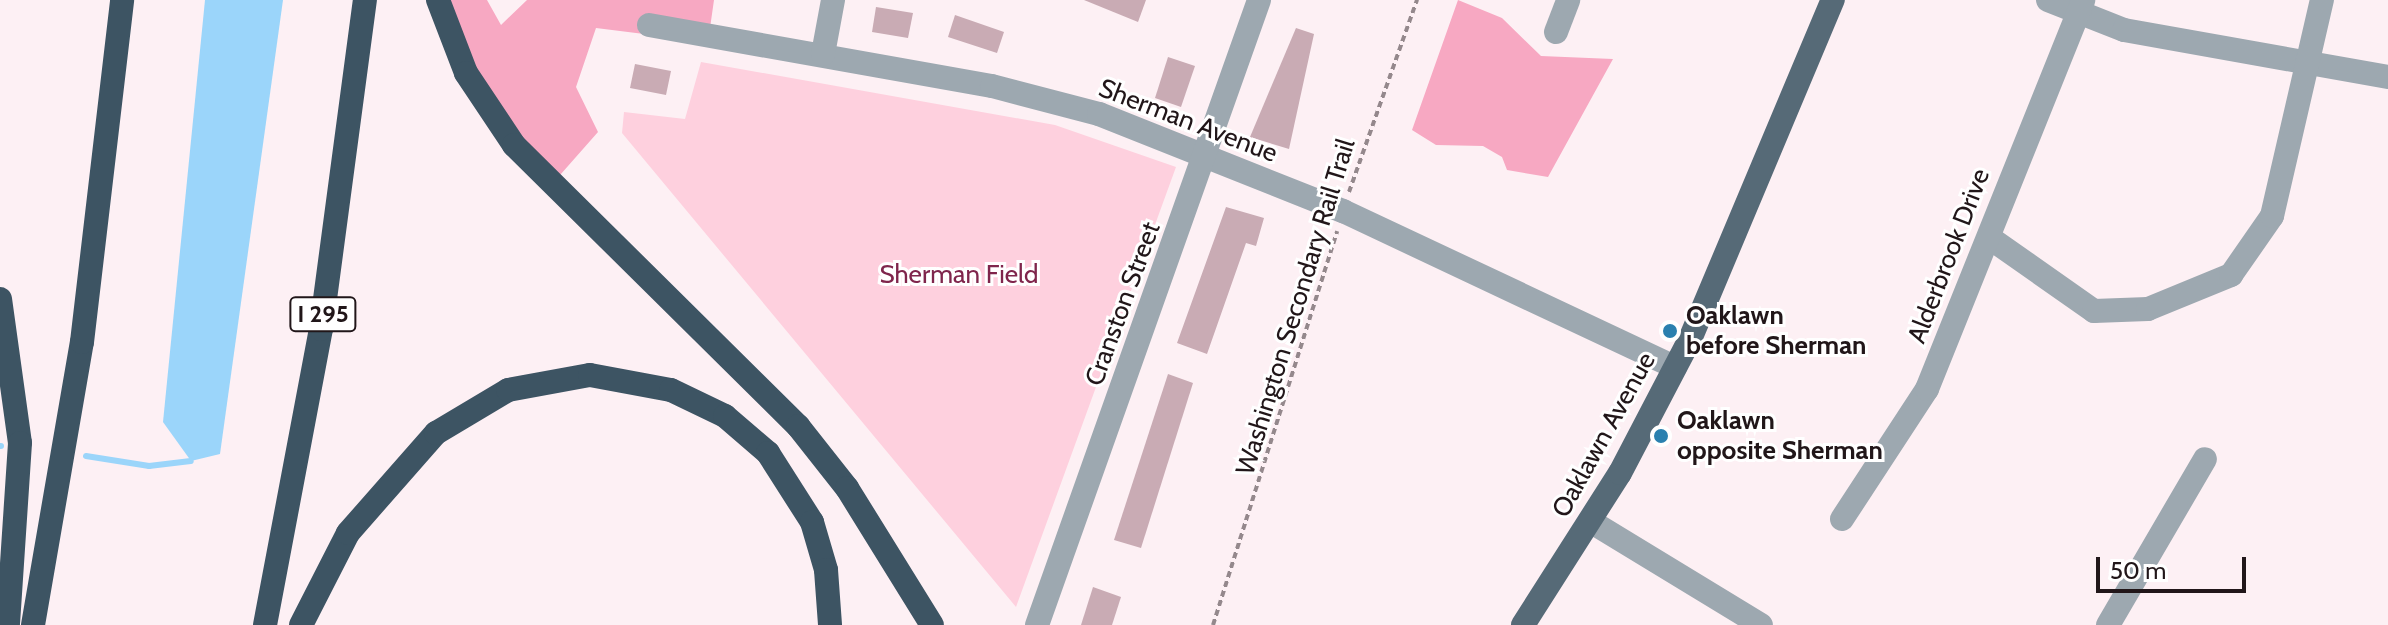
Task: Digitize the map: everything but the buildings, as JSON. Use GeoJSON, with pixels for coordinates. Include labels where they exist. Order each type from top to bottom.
{"type":"FeatureCollection","features":[{"type":"Feature","properties":{"kind":"highway"},"geometry":{"type":"LineString","coordinates":[[33,625],[82,342],[122,0]]}},
{"type":"Feature","properties":{"kind":"highway","name":"I 295"},"geometry":{"type":"LineString","coordinates":[[265,625],[319,342],[365,0]]}},
{"type":"Feature","properties":{"kind":"highway"},"geometry":{"type":"LineString","coordinates":[[438,0],[466,73],[514,145],[798,426],[847,488],[932,625]]}},
{"type":"Feature","properties":{"kind":"highway"},"geometry":{"type":"LineString","coordinates":[[0,299],[20,443],[8,625]]}},
{"type":"Feature","properties":{"kind":"highway"},"geometry":{"type":"LineString","coordinates":[[301,625],[348,533],[436,433],[508,390],[590,375],[685,396],[725,416],[768,453],[812,522],[826,570],[830,625]]}},
{"type":"Feature","properties":{"kind":"main road","name":"Oaklawn Avenue"},"geometry":{"type":"LineString","coordinates":[[1523,625],[1590,521],[1675,367],[1833,0]]}},
{"type":"Feature","properties":{"kind":"street"},"geometry":{"type":"LineString","coordinates":[[823,54],[833,0]]}},
{"type":"Feature","properties":{"kind":"street"},"geometry":{"type":"LineString","coordinates":[[1556,32],[1568,0]]}},
{"type":"Feature","properties":{"kind":"street"},"geometry":{"type":"LineString","coordinates":[[2048,0],[2080,6],[2124,30],[2388,77]]}},
{"type":"Feature","properties":{"kind":"street"},"geometry":{"type":"LineString","coordinates":[[1990,238],[2094,311],[2148,309],[2215,286],[2245,262],[2272,216],[2322,0]]}},
{"type":"Feature","properties":{"kind":"street","name":"Cranston Street"},"geometry":{"type":"LineString","coordinates":[[1037,625],[1205,157],[1251,3]]}},
{"type":"Feature","properties":{"kind":"street","name":"Alderbrook Drive"},"geometry":{"type":"LineString","coordinates":[[1842,519],[1927,389],[1990,238],[2080,6]]}},
{"type":"Feature","properties":{"kind":"street","name":"Sherman Avenue"},"geometry":{"type":"LineString","coordinates":[[649,25],[823,54],[1054,101],[1343,211],[1675,367]]}},
{"type":"Feature","properties":{"kind":"street"},"geometry":{"type":"LineString","coordinates":[[2108,625],[2205,459]]}},
{"type":"Feature","properties":{"kind":"street"},"geometry":{"type":"LineString","coordinates":[[1590,521],[1761,625]]}},
{"type":"Feature","properties":{"kind":"path","name":"Washington Secondary Rail Trail"},"geometry":{"type":"LineString","coordinates":[[1213,625],[1343,211],[1417,0]]}},
{"type":"Feature","properties":{"kind":"green space","name":"Sherman Field"},"geometry":{"type":"Polygon","coordinates":[[[701,62],[1055,125],[1176,167],[1016,607],[622,133],[624,112],[685,119],[701,62]]]}},
{"type":"Feature","properties":{"kind":"shaded area"},"geometry":{"type":"Polygon","coordinates":[[[439,0],[487,0],[501,25],[527,0],[714,0],[708,42],[596,28],[576,87],[598,132],[553,183],[502,132],[439,0]]]}},
{"type":"Feature","properties":{"kind":"shaded area"},"geometry":{"type":"Polygon","coordinates":[[[1458,0],[1502,18],[1541,56],[1613,59],[1548,177],[1507,170],[1502,157],[1483,146],[1436,145],[1412,130],[1458,0]]]}},
{"type":"Feature","properties":{"kind":"water"},"geometry":{"type":"Polygon","coordinates":[[[205,0],[283,0],[220,454],[191,461],[163,422],[205,0]]]}},
{"type":"Feature","properties":{"kind":"waterway"},"geometry":{"type":"LineString","coordinates":[[86,456],[149,466],[191,461]]}},
{"type":"Feature","properties":{"kind":"place","name":"Oaklawn before Sherman"},"geometry":{"type":"Point","coordinates":[1670,331]}},
{"type":"Feature","properties":{"kind":"place","name":"Oaklawn opposite Sherman"},"geometry":{"type":"Point","coordinates":[1661,436]}}]}
